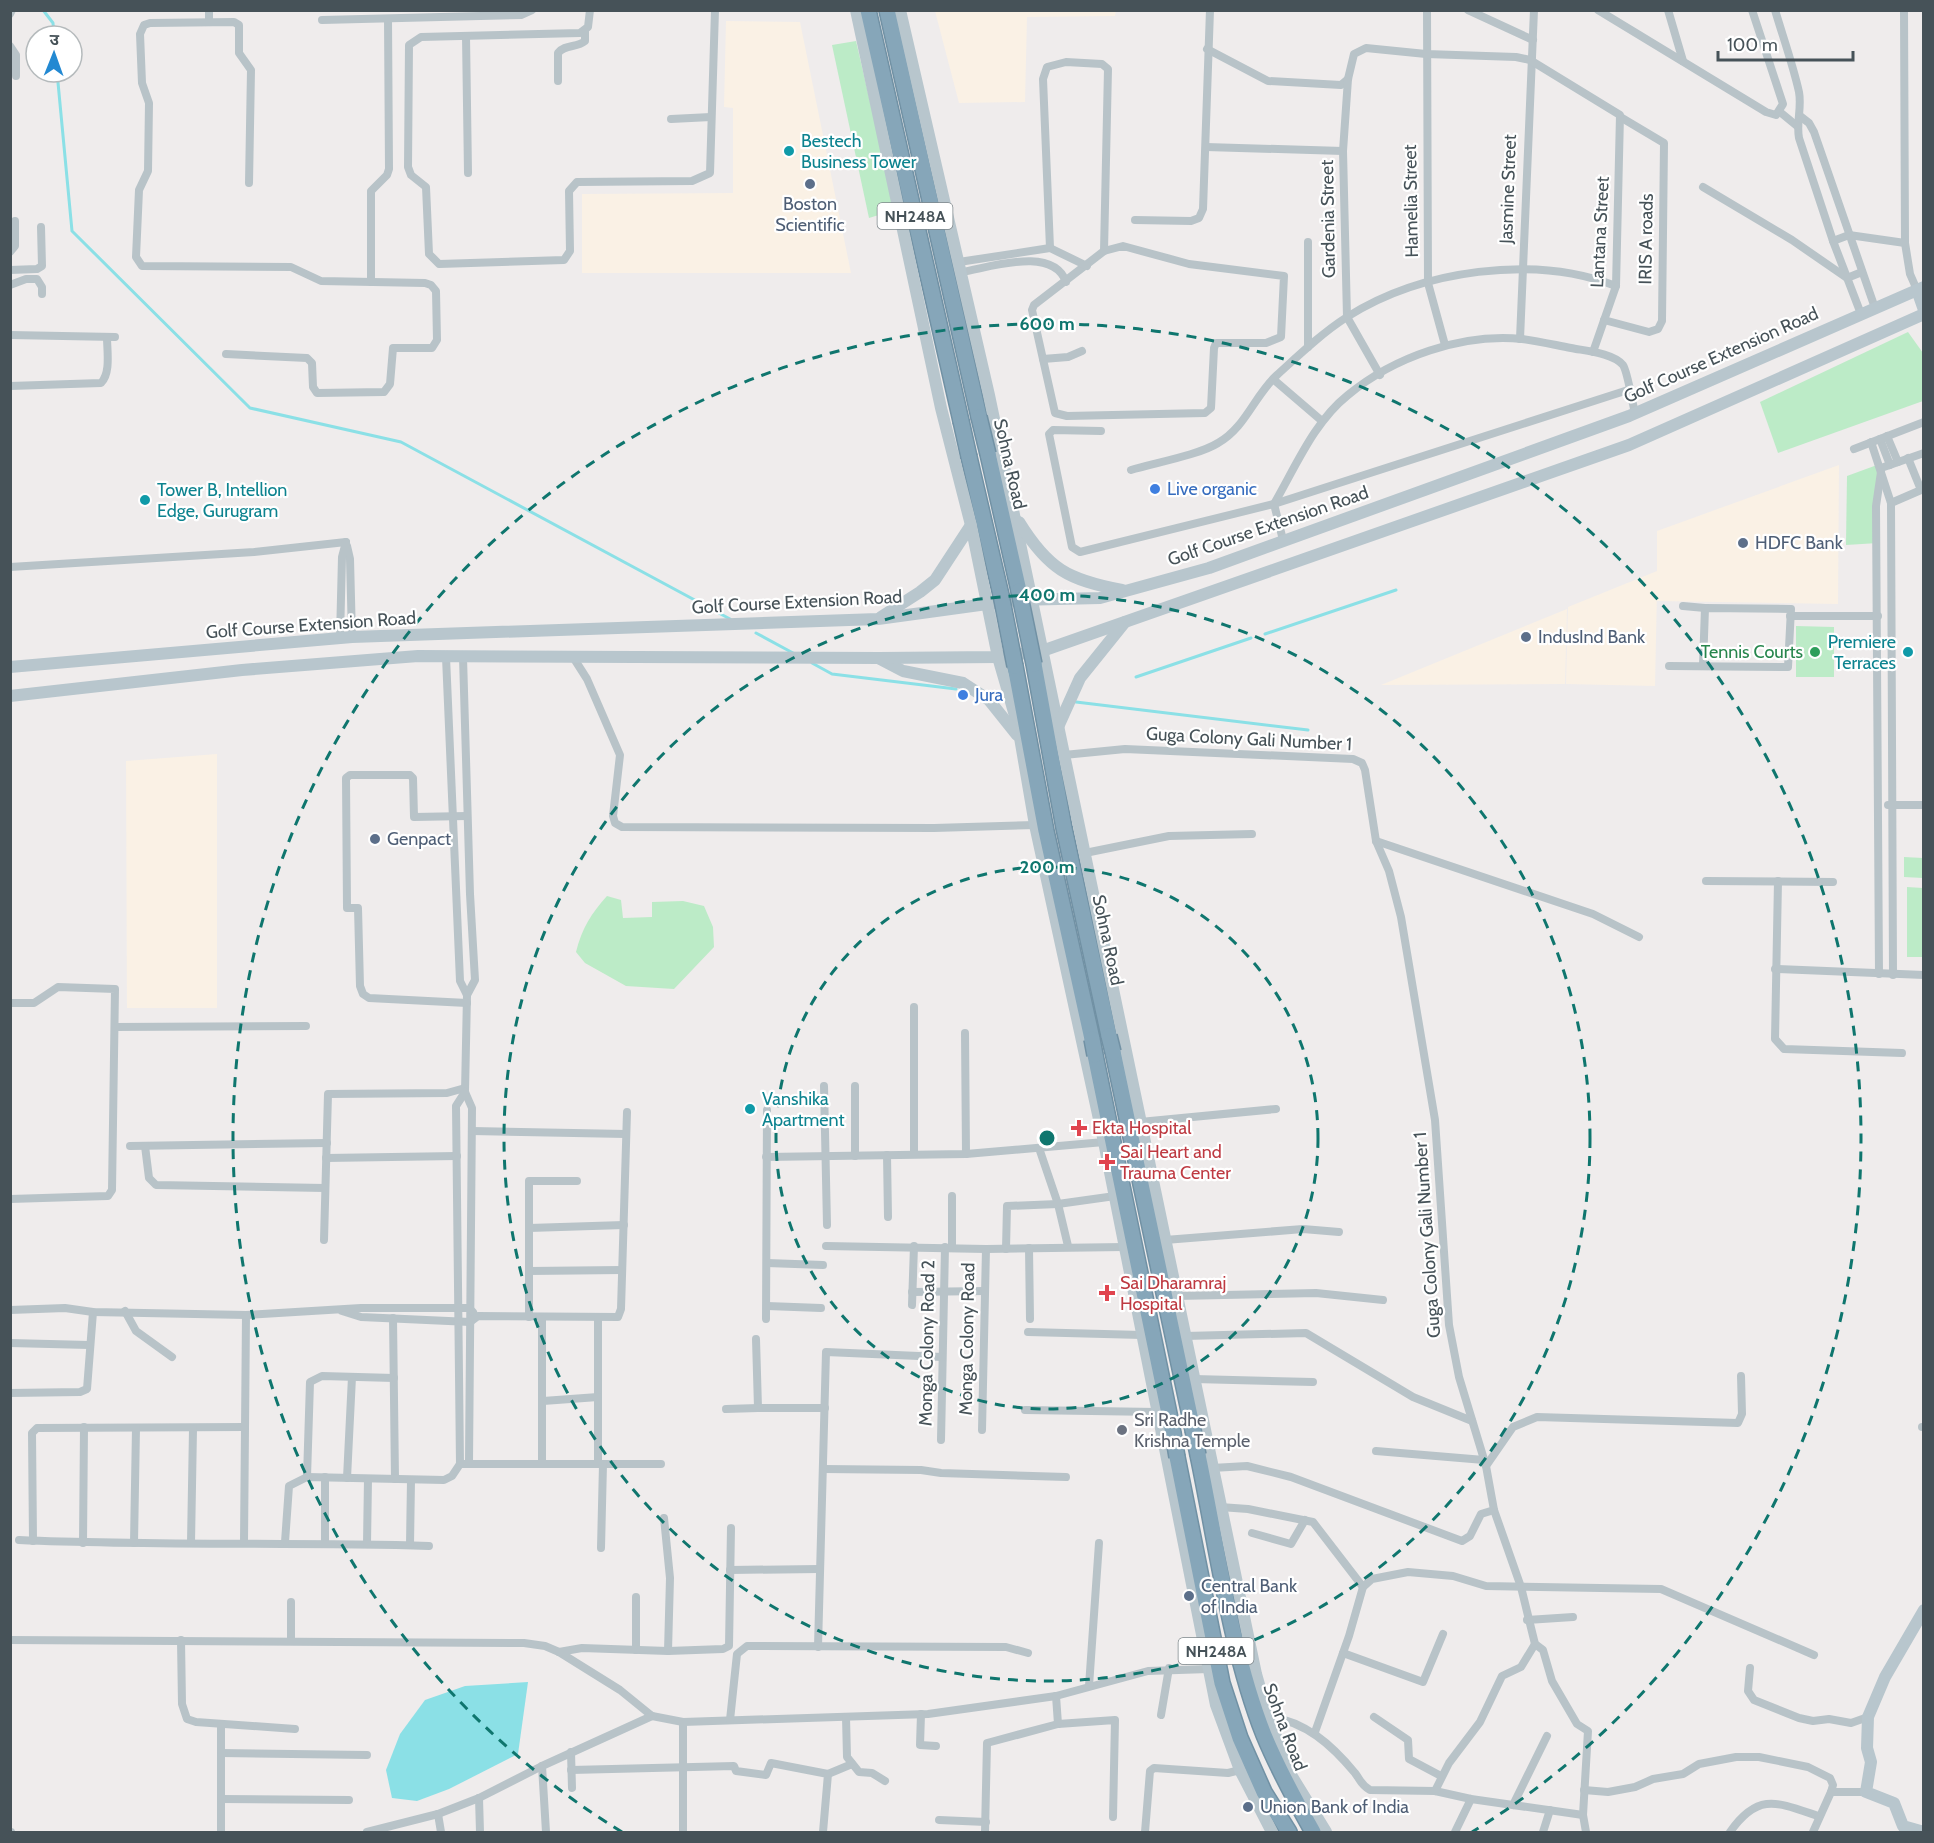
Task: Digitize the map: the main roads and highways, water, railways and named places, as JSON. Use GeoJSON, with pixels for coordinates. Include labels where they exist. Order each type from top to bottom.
{"type":"FeatureCollection","features":[{"type":"Feature","properties":{"kind":"highway","name":"Sohna Road"},"geometry":{"type":"LineString","coordinates":[[868,10],[969,457],[995,599],[1015,666],[1046,831],[1173,1433],[1222,1683],[1240,1738],[1264,1791],[1289,1833]]}},
{"type":"Feature","properties":{"kind":"highway","name":"Sohna Road"},"geometry":{"type":"LineString","coordinates":[[887,10],[979,417],[1025,595],[1038,658],[1064,828],[1109,1036],[1119,1047],[1193,1431],[1243,1670],[1263,1732],[1283,1780],[1319,1831]]}},
{"type":"Feature","properties":{"kind":"main road"},"geometry":{"type":"LineString","coordinates":[[856,10],[949,441],[971,525],[995,599],[998,657],[1020,738],[1035,825],[1090,1047],[1104,1142],[1124,1247],[1216,1705],[1240,1770],[1272,1833]]}},
{"type":"Feature","properties":{"kind":"main road"},"geometry":{"type":"LineString","coordinates":[[900,10],[997,430],[1014,514],[1025,595]]}},
{"type":"Feature","properties":{"kind":"main road"},"geometry":{"type":"LineString","coordinates":[[10,696],[356,660],[446,657],[1038,658],[1126,621],[1629,445],[1923,312],[1920,288]]}},
{"type":"Feature","properties":{"kind":"main road","name":"Golf Course Extension Road"},"geometry":{"type":"LineString","coordinates":[[10,667],[346,637],[878,619],[1025,595],[1100,598],[1209,568],[1635,413],[1920,288]]}},
{"type":"Feature","properties":{"kind":"main road"},"geometry":{"type":"LineString","coordinates":[[949,441],[997,430]]}},
{"type":"Feature","properties":{"kind":"main road"},"geometry":{"type":"LineString","coordinates":[[1014,514],[1036,550],[1048,563],[1092,584],[1130,591]]}},
{"type":"Feature","properties":{"kind":"main road"},"geometry":{"type":"LineString","coordinates":[[878,619],[935,580],[971,525]]}},
{"type":"Feature","properties":{"kind":"main road"},"geometry":{"type":"LineString","coordinates":[[1058,727],[1080,678],[1126,621]]}},
{"type":"Feature","properties":{"kind":"main road"},"geometry":{"type":"LineString","coordinates":[[879,658],[903,671],[963,683],[989,700],[1020,738]]}},
{"type":"Feature","properties":{"kind":"main road"},"geometry":{"type":"LineString","coordinates":[[1038,658],[1064,754],[1119,1047],[1140,1122],[1253,1664],[1268,1716],[1291,1775],[1319,1831]]}},
{"type":"Feature","properties":{"kind":"main road"},"geometry":{"type":"LineString","coordinates":[[1090,1047],[1119,1047]]}},
{"type":"Feature","properties":{"kind":"main road"},"geometry":{"type":"LineString","coordinates":[[1164,1448],[1206,1439]]}},
{"type":"Feature","properties":{"kind":"main road"},"geometry":{"type":"LineString","coordinates":[[1923,1610],[1885,1677],[1868,1717],[1867,1748],[1870,1762],[1866,1792],[1893,1803],[1900,1829],[1923,1832]]}},
{"type":"Feature","properties":{"kind":"water"},"geometry":{"type":"Polygon","coordinates":[[[528,1682],[518,1754],[449,1789],[417,1801],[392,1798],[386,1770],[400,1734],[425,1700],[465,1686],[528,1682]]]}},
{"type":"Feature","properties":{"kind":"waterway"},"geometry":{"type":"LineString","coordinates":[[43,10],[53,24]]}},
{"type":"Feature","properties":{"kind":"waterway"},"geometry":{"type":"LineString","coordinates":[[58,84],[72,231],[250,408],[401,442],[730,619]]}},
{"type":"Feature","properties":{"kind":"waterway"},"geometry":{"type":"LineString","coordinates":[[1265,634],[1396,590]]}},
{"type":"Feature","properties":{"kind":"waterway"},"geometry":{"type":"LineString","coordinates":[[756,633],[793,653]]}},
{"type":"Feature","properties":{"kind":"waterway"},"geometry":{"type":"LineString","coordinates":[[1136,677],[1251,638]]}},
{"type":"Feature","properties":{"kind":"waterway"},"geometry":{"type":"LineString","coordinates":[[812,663],[832,674],[956,689]]}},
{"type":"Feature","properties":{"kind":"waterway"},"geometry":{"type":"LineString","coordinates":[[1076,702],[1308,730]]}},
{"type":"Feature","properties":{"kind":"place","name":"Bestech Business Tower"},"geometry":{"type":"Point","coordinates":[789,151]}},
{"type":"Feature","properties":{"kind":"place","name":"Boston Scientific"},"geometry":{"type":"Point","coordinates":[810,184]}},
{"type":"Feature","properties":{"kind":"place","name":"Live organic"},"geometry":{"type":"Point","coordinates":[1155,489]}},
{"type":"Feature","properties":{"kind":"place","name":"Tower B, Intellion Edge, Gurugram"},"geometry":{"type":"Point","coordinates":[145,500]}},
{"type":"Feature","properties":{"kind":"place","name":"HDFC Bank"},"geometry":{"type":"Point","coordinates":[1743,543]}},
{"type":"Feature","properties":{"kind":"place","name":"IndusInd Bank"},"geometry":{"type":"Point","coordinates":[1526,637]}},
{"type":"Feature","properties":{"kind":"place","name":"Tennis Courts"},"geometry":{"type":"Point","coordinates":[1815,652]}},
{"type":"Feature","properties":{"kind":"place","name":"Premiere Terraces"},"geometry":{"type":"Point","coordinates":[1908,652]}},
{"type":"Feature","properties":{"kind":"place","name":"Jura"},"geometry":{"type":"Point","coordinates":[963,695]}},
{"type":"Feature","properties":{"kind":"place","name":"Genpact"},"geometry":{"type":"Point","coordinates":[375,839]}},
{"type":"Feature","properties":{"kind":"place","name":"Vanshika Apartment"},"geometry":{"type":"Point","coordinates":[750,1109]}},
{"type":"Feature","properties":{"kind":"place","name":"Ekta Hospital"},"geometry":{"type":"Point","coordinates":[1079,1128]}},
{"type":"Feature","properties":{"kind":"place","name":"Sai Heart and Trauma Center"},"geometry":{"type":"Point","coordinates":[1107,1162]}},
{"type":"Feature","properties":{"kind":"place","name":"Sai Dharamraj Hospital"},"geometry":{"type":"Point","coordinates":[1107,1293]}},
{"type":"Feature","properties":{"kind":"place","name":"Sri Radhe Krishna Temple"},"geometry":{"type":"Point","coordinates":[1122,1430]}},
{"type":"Feature","properties":{"kind":"place","name":"Central Bank of India"},"geometry":{"type":"Point","coordinates":[1189,1596]}},
{"type":"Feature","properties":{"kind":"place","name":"Union Bank of India"},"geometry":{"type":"Point","coordinates":[1248,1807]}}]}
